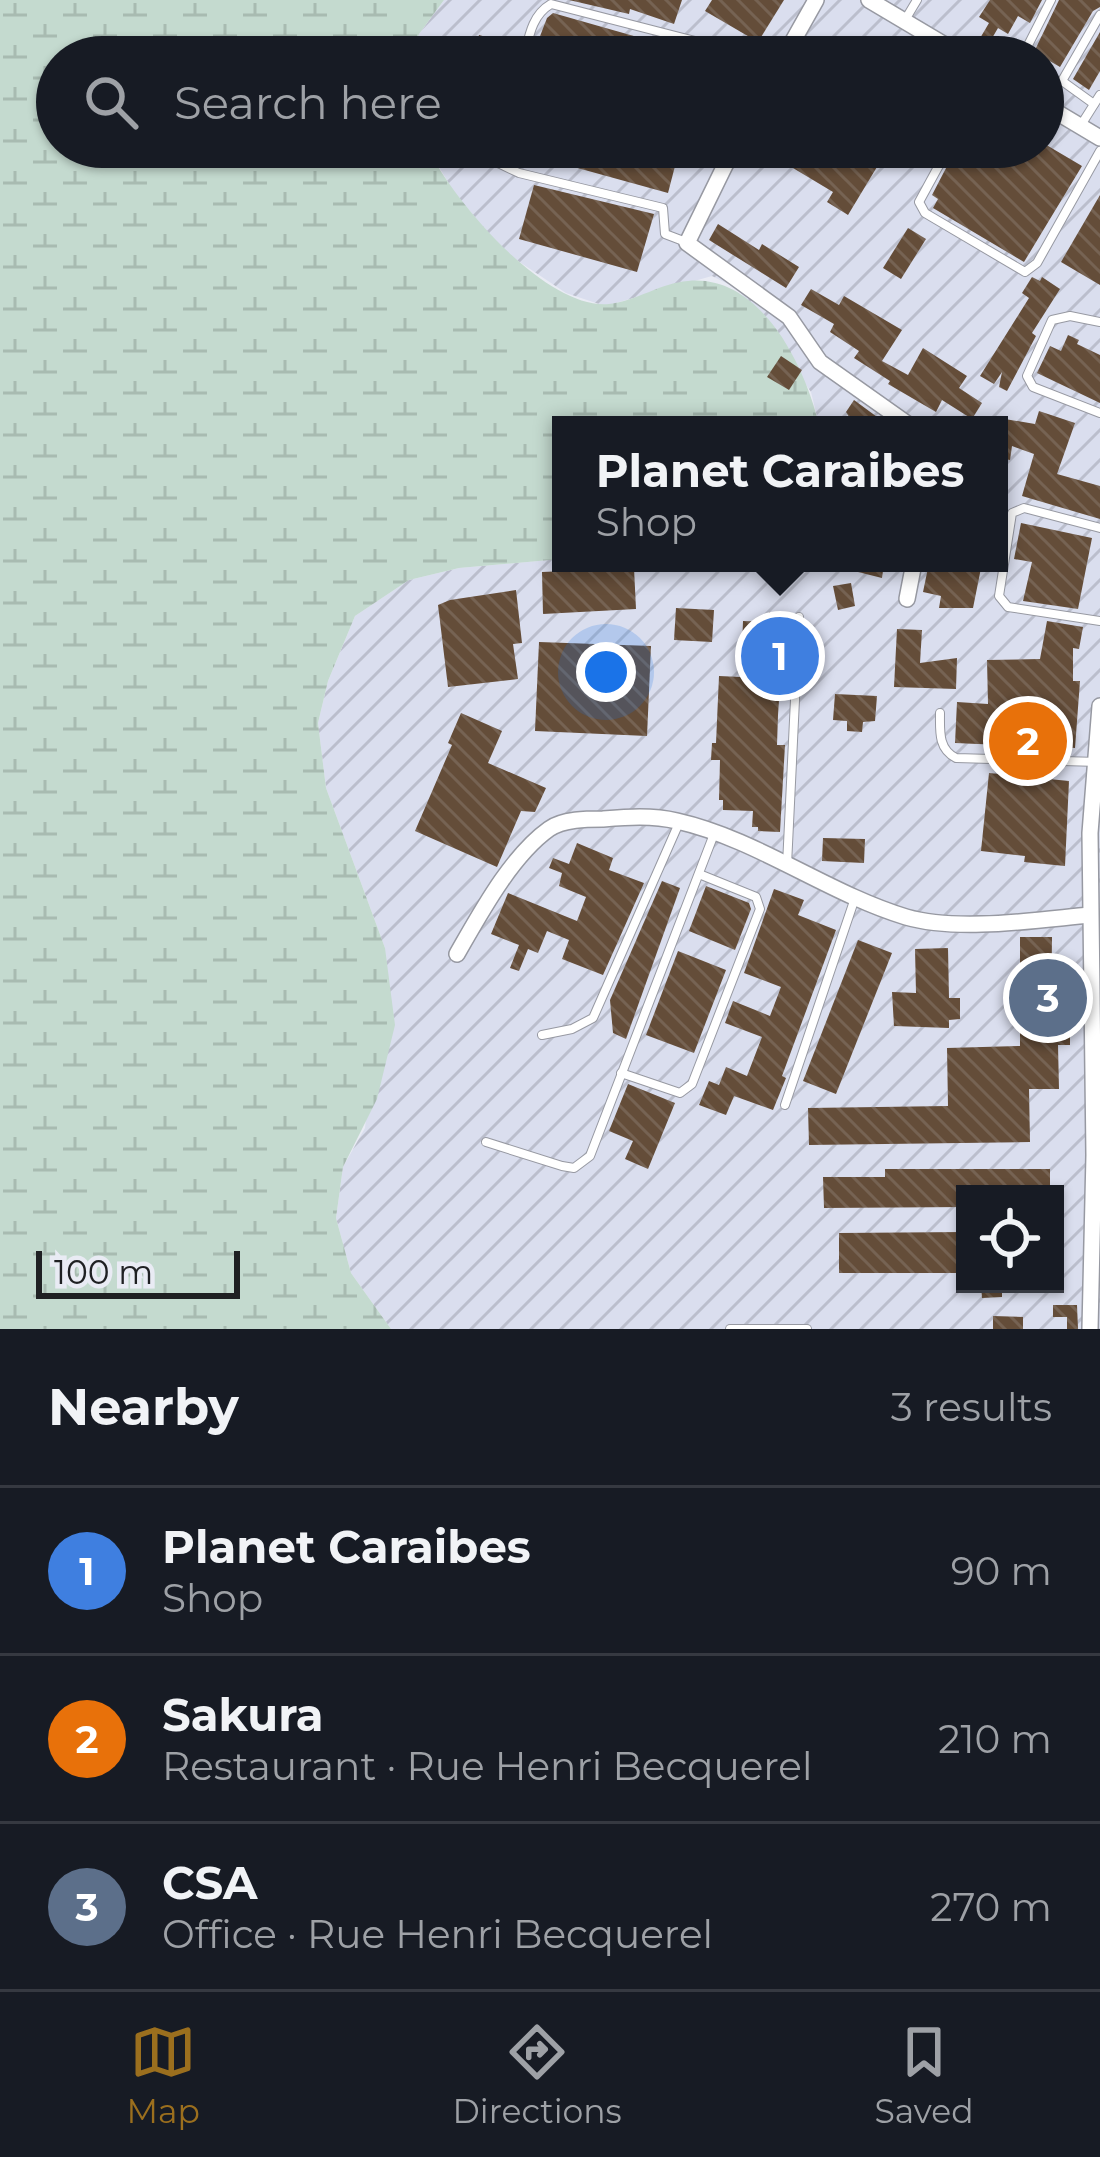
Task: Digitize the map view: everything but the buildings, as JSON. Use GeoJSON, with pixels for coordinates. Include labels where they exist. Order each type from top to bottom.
{"type":"FeatureCollection","features":[{"type":"Feature","properties":{"kind":"street"},"geometry":{"type":"LineString","coordinates":[[796,36],[817,0]]}},
{"type":"Feature","properties":{"kind":"street"},"geometry":{"type":"LineString","coordinates":[[869,0],[929,36]]}},
{"type":"Feature","properties":{"kind":"street"},"geometry":{"type":"LineString","coordinates":[[1064,117],[1100,138]]}},
{"type":"Feature","properties":{"kind":"street"},"geometry":{"type":"LineString","coordinates":[[724,168],[687,243],[789,316],[820,362],[896,416]]}},
{"type":"Feature","properties":{"kind":"street"},"geometry":{"type":"LineString","coordinates":[[907,599],[912,572]]}},
{"type":"Feature","properties":{"kind":"street"},"geometry":{"type":"LineString","coordinates":[[1090,1329],[1096,1050],[1090,914],[1095,888],[1100,706]]}},
{"type":"Feature","properties":{"kind":"street"},"geometry":{"type":"LineString","coordinates":[[457,954],[491,895],[552,826],[638,817],[715,832],[910,918],[969,923],[1090,914]]}},
{"type":"Feature","properties":{"kind":"lane"},"geometry":{"type":"LineString","coordinates":[[904,21],[917,0]]}},
{"type":"Feature","properties":{"kind":"lane"},"geometry":{"type":"LineString","coordinates":[[1033,36],[1051,0]]}},
{"type":"Feature","properties":{"kind":"lane"},"geometry":{"type":"LineString","coordinates":[[529,36],[540,10],[551,4],[677,36]]}},
{"type":"Feature","properties":{"kind":"lane"},"geometry":{"type":"LineString","coordinates":[[1064,78],[1100,15]]}},
{"type":"Feature","properties":{"kind":"lane"},"geometry":{"type":"LineString","coordinates":[[1064,82],[1097,99],[1081,127]]}},
{"type":"Feature","properties":{"kind":"lane"},"geometry":{"type":"LineString","coordinates":[[938,168],[919,202],[926,213],[1025,272],[1037,263],[1100,151]]}},
{"type":"Feature","properties":{"kind":"lane"},"geometry":{"type":"LineString","coordinates":[[507,168],[663,208],[665,234],[687,243]]}},
{"type":"Feature","properties":{"kind":"lane"},"geometry":{"type":"LineString","coordinates":[[1100,322],[1070,316],[1052,320],[1027,376],[1033,387],[1100,413]]}},
{"type":"Feature","properties":{"kind":"lane"},"geometry":{"type":"LineString","coordinates":[[1008,539],[1012,513],[1024,508],[1100,527]]}},
{"type":"Feature","properties":{"kind":"lane"},"geometry":{"type":"LineString","coordinates":[[1003,572],[999,596],[1008,608],[1100,621]]}},
{"type":"Feature","properties":{"kind":"lane"},"geometry":{"type":"LineString","coordinates":[[787,866],[799,616]]}},
{"type":"Feature","properties":{"kind":"lane"},"geometry":{"type":"LineString","coordinates":[[940,713],[940,740],[956,758],[1097,762]]}},
{"type":"Feature","properties":{"kind":"lane"},"geometry":{"type":"LineString","coordinates":[[542,1035],[572,1029],[592,1018],[680,822]]}},
{"type":"Feature","properties":{"kind":"lane"},"geometry":{"type":"LineString","coordinates":[[486,1142],[574,1168],[590,1156],[715,832]]}},
{"type":"Feature","properties":{"kind":"lane"},"geometry":{"type":"LineString","coordinates":[[621,1073],[680,1094],[692,1084],[701,1062],[760,909],[756,897],[699,874]]}},
{"type":"Feature","properties":{"kind":"lane"},"geometry":{"type":"LineString","coordinates":[[785,1105],[855,897]]}},
{"type":"Feature","properties":{"kind":"lane"},"geometry":{"type":"LineString","coordinates":[[730,1329],[807,1329]]}},
{"type":"Feature","properties":{"kind":"shaded area"},"geometry":{"type":"Polygon","coordinates":[[[444,0],[1100,0],[1100,1329],[391,1329],[351,1273],[336,1218],[343,1167],[365,1128],[385,948],[326,788],[318,723],[328,681],[355,616],[409,580],[459,568],[552,560],[552,572],[1008,572],[1008,416],[817,416],[811,392],[738,289],[712,276],[605,306],[566,293],[503,251],[440,168],[1064,168],[1064,36],[418,36],[444,0]]]}},
{"type":"Feature","properties":{"kind":"green space"},"geometry":{"type":"Polygon","coordinates":[[[0,0],[444,0],[418,36],[36,36],[36,168],[438,168],[503,247],[557,289],[584,301],[609,304],[688,281],[714,283],[737,292],[776,328],[803,377],[816,416],[552,416],[552,560],[459,568],[409,580],[355,616],[328,681],[318,723],[326,788],[385,948],[395,1025],[377,1099],[343,1167],[336,1218],[351,1273],[391,1329],[0,1329],[0,0]]]}},
{"type":"Feature","properties":{"kind":"place","name":"Planet Caraibes"},"geometry":{"type":"Point","coordinates":[780,656]}},
{"type":"Feature","properties":{"kind":"place","name":"Sakura"},"geometry":{"type":"Point","coordinates":[1028,741]}},
{"type":"Feature","properties":{"kind":"place","name":"CSA"},"geometry":{"type":"Point","coordinates":[1048,998]}}]}
